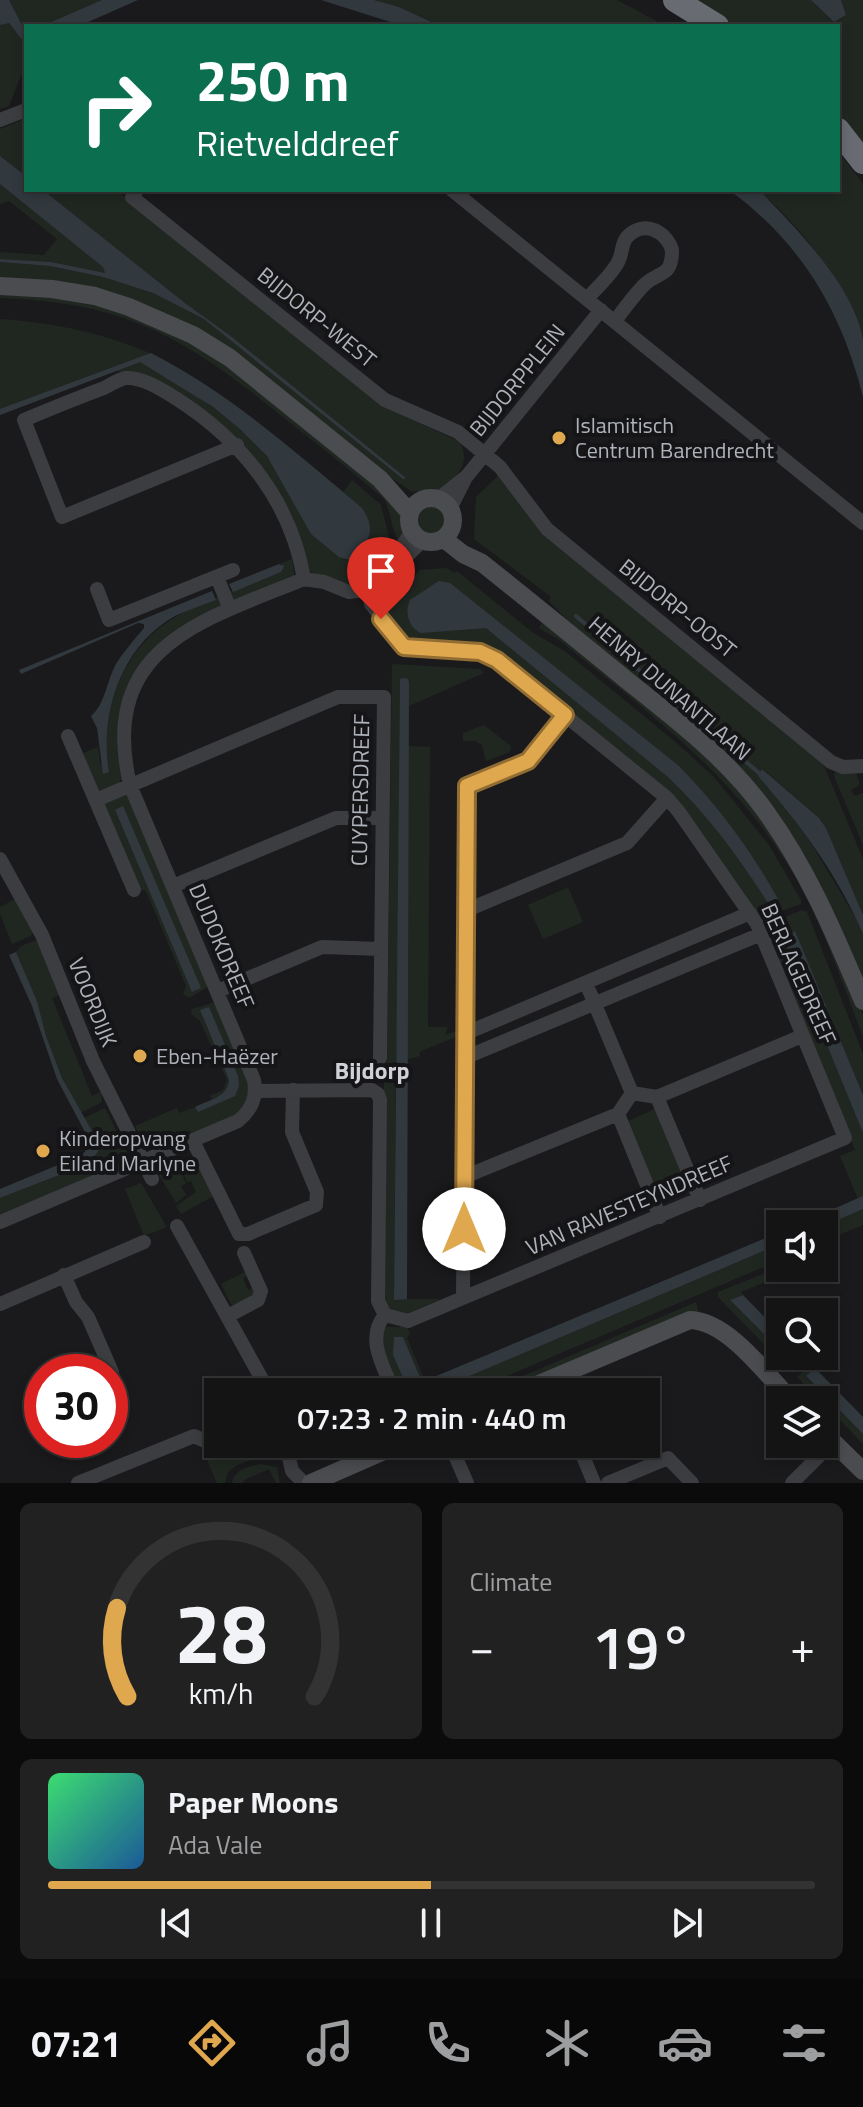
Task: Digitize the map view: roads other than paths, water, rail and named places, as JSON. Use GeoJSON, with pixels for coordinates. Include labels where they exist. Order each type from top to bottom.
{"type":"FeatureCollection","features":[{"type":"Feature","properties":{"kind":"highway"},"geometry":{"type":"LineString","coordinates":[[675,0],[714,24]]}},
{"type":"Feature","properties":{"kind":"highway"},"geometry":{"type":"LineString","coordinates":[[840,133],[863,162]]}},
{"type":"Feature","properties":{"kind":"main road"},"geometry":{"type":"LineString","coordinates":[[0,286],[52,289],[95,296],[193,335],[230,358],[426,516],[453,522],[448,534],[433,543],[426,516]]}},
{"type":"Feature","properties":{"kind":"main road","name":"HENRY DUNANTLAAN"},"geometry":{"type":"LineString","coordinates":[[448,534],[472,548],[482,563],[673,717],[744,783],[807,875],[863,1001]]}},
{"type":"Feature","properties":{"kind":"main road"},"geometry":{"type":"LineString","coordinates":[[570,1378],[690,1320],[701,1320],[721,1329],[777,1386]]}},
{"type":"Feature","properties":{"kind":"main road"},"geometry":{"type":"LineString","coordinates":[[838,1447],[863,1471]]}},
{"type":"Feature","properties":{"kind":"main road"},"geometry":{"type":"LineString","coordinates":[[311,1483],[368,1458]]}},
{"type":"Feature","properties":{"kind":"street"},"geometry":{"type":"LineString","coordinates":[[0,120],[24,112]]}},
{"type":"Feature","properties":{"kind":"street","name":"BIJDORP-WEST"},"geometry":{"type":"LineString","coordinates":[[131,192],[385,400],[458,432],[485,454]]}},
{"type":"Feature","properties":{"kind":"street"},"geometry":{"type":"LineString","coordinates":[[454,192],[863,523]]}},
{"type":"Feature","properties":{"kind":"street"},"geometry":{"type":"LineString","coordinates":[[587,299],[617,263],[623,244],[636,230],[651,229],[664,235],[672,250],[668,269],[659,278],[647,283],[615,321]]}},
{"type":"Feature","properties":{"kind":"street","name":"BIJDORPPLEIN"},"geometry":{"type":"LineString","coordinates":[[426,516],[467,476],[601,310]]}},
{"type":"Feature","properties":{"kind":"street"},"geometry":{"type":"LineString","coordinates":[[237,445],[62,517],[24,420],[127,378],[158,387],[198,413],[237,445],[261,473],[281,510],[301,561],[304,579],[324,582],[349,592],[374,584],[391,572],[426,516]]}},
{"type":"Feature","properties":{"kind":"street","name":"BIJDORP-OOST"},"geometry":{"type":"LineString","coordinates":[[485,454],[500,467],[547,529],[831,762],[843,767],[863,766]]}},
{"type":"Feature","properties":{"kind":"street"},"geometry":{"type":"LineString","coordinates":[[97,589],[109,620],[233,570]]}},
{"type":"Feature","properties":{"kind":"street"},"geometry":{"type":"LineString","coordinates":[[217,577],[230,609]]}},
{"type":"Feature","properties":{"kind":"street","name":"DUDOKDREEF"},"geometry":{"type":"LineString","coordinates":[[256,1091],[218,991],[130,785],[124,758],[123,725],[135,682],[149,663],[177,637],[187,629],[230,609],[304,579]]}},
{"type":"Feature","properties":{"kind":"street","name":"BERLAGEDREEF"},"geometry":{"type":"LineString","coordinates":[[374,584],[371,604],[404,647],[480,652],[497,660],[667,798],[679,812],[750,913],[761,934],[845,1138]]}},
{"type":"Feature","properties":{"kind":"street","name":"CUYPERSDREEF"},"geometry":{"type":"LineString","coordinates":[[130,785],[338,697],[384,697],[380,1058]]}},
{"type":"Feature","properties":{"kind":"street"},"geometry":{"type":"LineString","coordinates":[[463,1298],[467,786],[528,761],[565,715]]}},
{"type":"Feature","properties":{"kind":"street"},"geometry":{"type":"LineString","coordinates":[[68,736],[134,890]]}},
{"type":"Feature","properties":{"kind":"street"},"geometry":{"type":"LineString","coordinates":[[96,800],[130,785]]}},
{"type":"Feature","properties":{"kind":"street"},"geometry":{"type":"LineString","coordinates":[[467,910],[627,843],[667,798]]}},
{"type":"Feature","properties":{"kind":"street"},"geometry":{"type":"LineString","coordinates":[[173,886],[336,818],[381,818]]}},
{"type":"Feature","properties":{"kind":"street","name":"VOORDIJK"},"geometry":{"type":"LineString","coordinates":[[0,859],[42,935],[93,1061],[152,1179]]}},
{"type":"Feature","properties":{"kind":"street"},"geometry":{"type":"LineString","coordinates":[[464,1034],[750,913]]}},
{"type":"Feature","properties":{"kind":"street"},"geometry":{"type":"LineString","coordinates":[[464,1058],[761,934]]}},
{"type":"Feature","properties":{"kind":"street"},"geometry":{"type":"LineString","coordinates":[[218,991],[322,947],[381,949]]}},
{"type":"Feature","properties":{"kind":"street"},"geometry":{"type":"LineString","coordinates":[[586,983],[632,1093]]}},
{"type":"Feature","properties":{"kind":"street"},"geometry":{"type":"LineString","coordinates":[[632,1093],[657,1097],[802,1036]]}},
{"type":"Feature","properties":{"kind":"street"},"geometry":{"type":"LineString","coordinates":[[193,1141],[239,1234],[248,1234],[316,1205],[317,1192],[292,1132],[293,1090]]}},
{"type":"Feature","properties":{"kind":"street"},"geometry":{"type":"LineString","coordinates":[[0,1222],[238,1121],[248,1112],[256,1091],[372,1090],[380,1100],[378,1301],[385,1315],[377,1324],[376,1347],[388,1378]]}},
{"type":"Feature","properties":{"kind":"street"},"geometry":{"type":"LineString","coordinates":[[464,1177],[618,1114],[632,1093]]}},
{"type":"Feature","properties":{"kind":"street"},"geometry":{"type":"LineString","coordinates":[[657,1097],[700,1200]]}},
{"type":"Feature","properties":{"kind":"street"},"geometry":{"type":"LineString","coordinates":[[618,1114],[660,1217]]}},
{"type":"Feature","properties":{"kind":"street","name":"VAN RAVESTEYNDREEF"},"geometry":{"type":"LineString","coordinates":[[385,1315],[408,1321],[845,1138]]}},
{"type":"Feature","properties":{"kind":"street"},"geometry":{"type":"LineString","coordinates":[[177,1226],[261,1378]]}},
{"type":"Feature","properties":{"kind":"street"},"geometry":{"type":"LineString","coordinates":[[0,1304],[144,1242]]}},
{"type":"Feature","properties":{"kind":"street"},"geometry":{"type":"LineString","coordinates":[[228,1316],[258,1300],[261,1291],[244,1253]]}},
{"type":"Feature","properties":{"kind":"street"},"geometry":{"type":"LineString","coordinates":[[64,1275],[104,1354]]}},
{"type":"Feature","properties":{"kind":"street"},"geometry":{"type":"LineString","coordinates":[[78,1483],[194,1436],[204,1440]]}},
{"type":"Feature","properties":{"kind":"street"},"geometry":{"type":"LineString","coordinates":[[289,1458],[292,1471],[304,1483]]}},
{"type":"Feature","properties":{"kind":"street"},"geometry":{"type":"LineString","coordinates":[[456,1458],[467,1483]]}},
{"type":"Feature","properties":{"kind":"street"},"geometry":{"type":"LineString","coordinates":[[584,1458],[594,1483]]}},
{"type":"Feature","properties":{"kind":"street"},"geometry":{"type":"LineString","coordinates":[[608,1483],[668,1458],[692,1483]]}},
{"type":"Feature","properties":{"kind":"street"},"geometry":{"type":"LineString","coordinates":[[792,1483],[812,1458]]}},
{"type":"Feature","properties":{"kind":"waterway"},"geometry":{"type":"LineString","coordinates":[[576,616],[759,773]]}},
{"type":"Feature","properties":{"kind":"place","name":"Islamitisch Centrum Barendrecht"},"geometry":{"type":"Point","coordinates":[559,438]}},
{"type":"Feature","properties":{"kind":"place","name":"Eben-Haëzer"},"geometry":{"type":"Point","coordinates":[140,1056]}},
{"type":"Feature","properties":{"kind":"place","name":"Kinderopvang Eiland Marlyne"},"geometry":{"type":"Point","coordinates":[43,1151]}},
{"type":"Feature","properties":{"kind":"district","name":"Bijdorp"},"geometry":{"type":"Point","coordinates":[372,1071]}}]}
